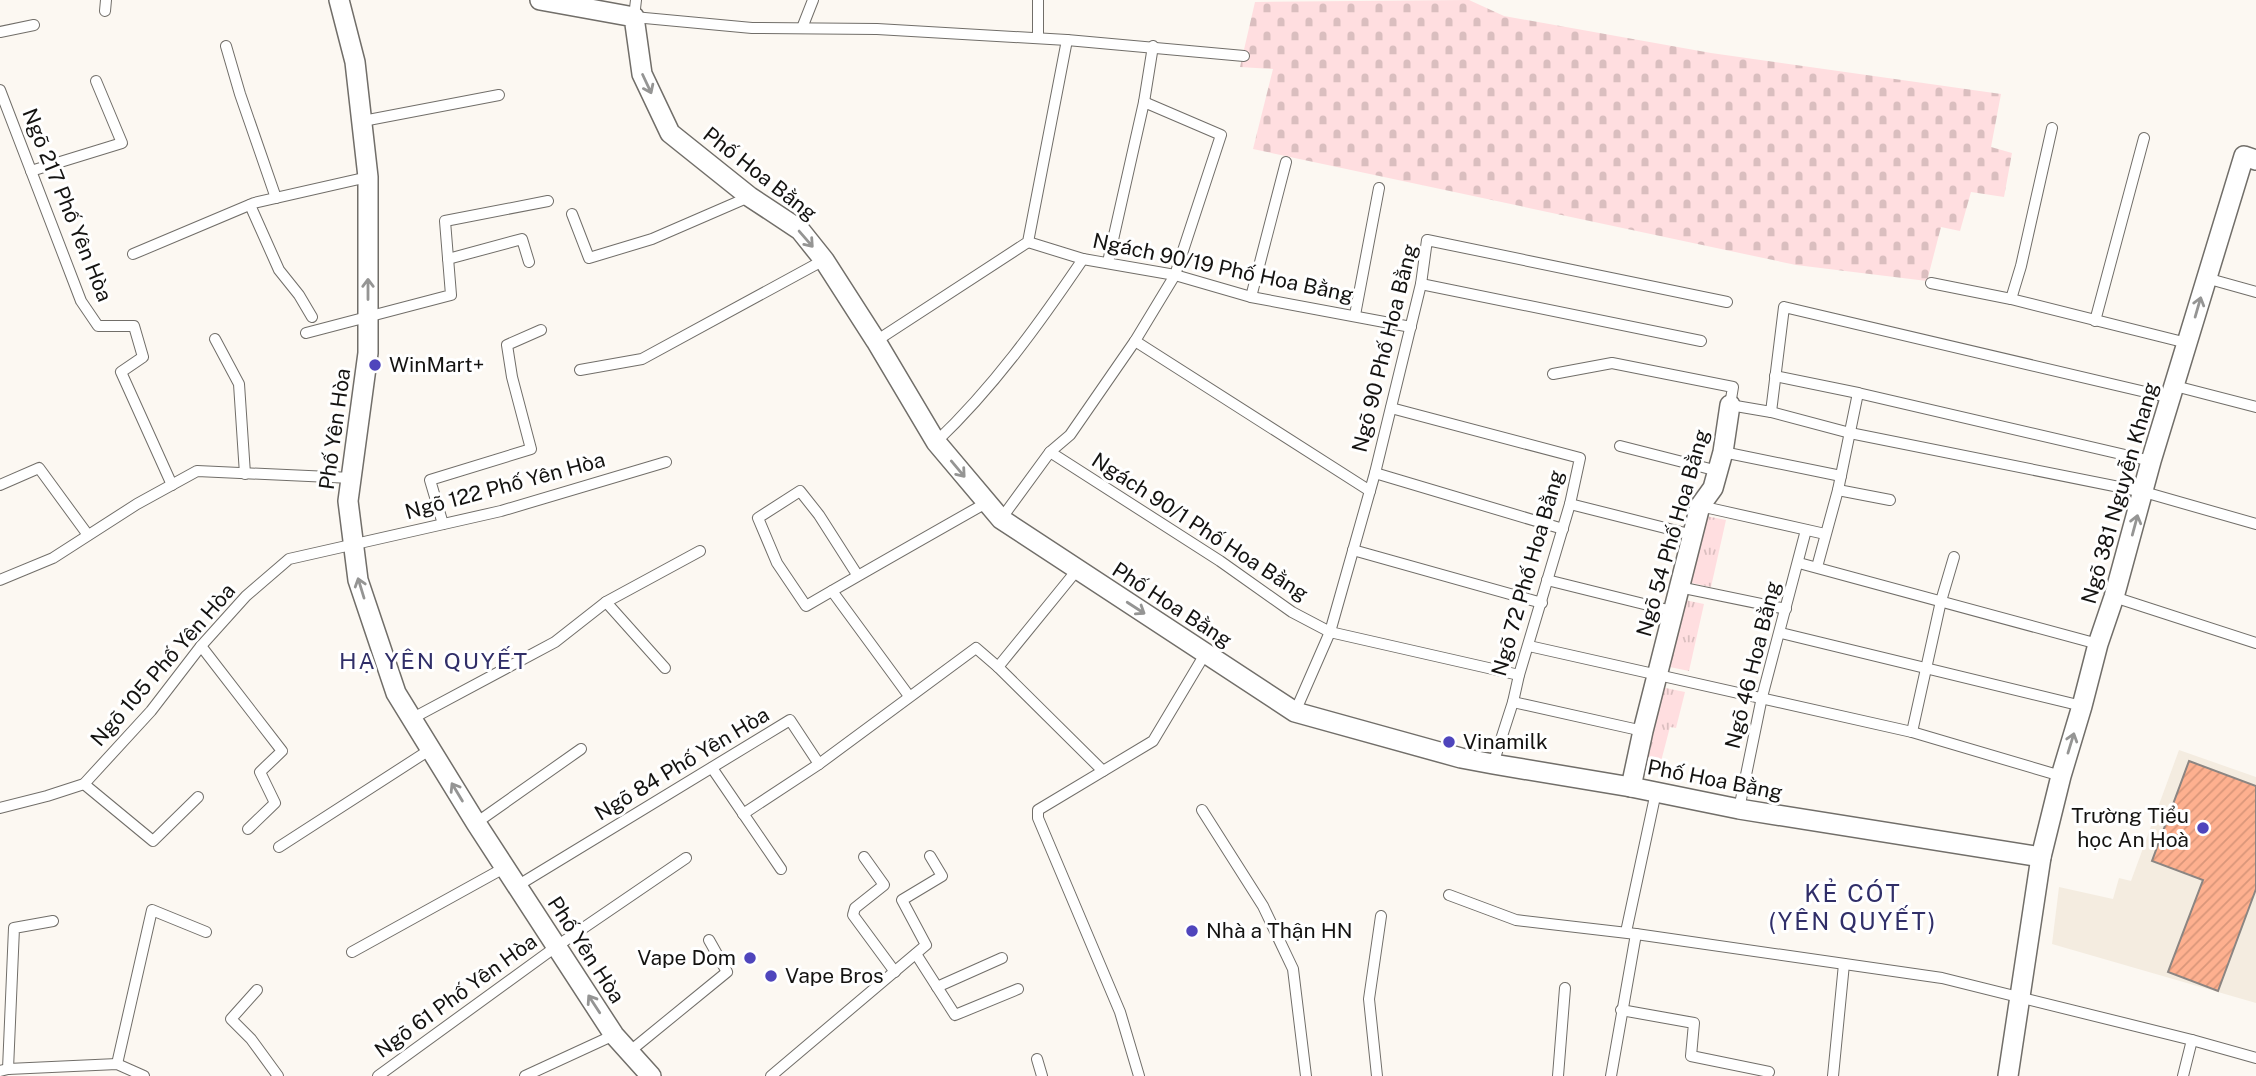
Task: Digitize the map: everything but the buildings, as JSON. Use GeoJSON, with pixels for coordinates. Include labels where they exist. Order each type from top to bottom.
{"type":"FeatureCollection","features":[{"type":"Feature","properties":{"kind":"street","name":"Phố Yên Hòa"},"geometry":{"type":"LineString","coordinates":[[339,0],[355,61],[368,177],[368,353],[348,501],[358,580],[396,693],[504,868],[614,1035],[651,1076]]}},
{"type":"Feature","properties":{"kind":"street"},"geometry":{"type":"LineString","coordinates":[[540,0],[635,8]]}},
{"type":"Feature","properties":{"kind":"street","name":"Phố Hoa Bằng"},"geometry":{"type":"LineString","coordinates":[[635,8],[642,74],[670,133],[750,197],[800,230],[824,260],[876,341],[936,442],[986,503],[1001,519],[1295,712],[1461,758],[1631,787],[1739,810],[2041,857]]}},
{"type":"Feature","properties":{"kind":"street","name":"Ngõ 381 Nguyễn Khang"},"geometry":{"type":"LineString","coordinates":[[2008,1076],[2041,857],[2061,776],[2206,278],[2250,158]]}},
{"type":"Feature","properties":{"kind":"street","name":"Ngõ 54 Phố Hoa Bằng"},"geometry":{"type":"LineString","coordinates":[[1631,787],[1672,611],[1700,506],[1713,488],[1723,452],[1730,405]]}},
{"type":"Feature","properties":{"kind":"lane"},"geometry":{"type":"LineString","coordinates":[[802,28],[813,0]]}},
{"type":"Feature","properties":{"kind":"lane"},"geometry":{"type":"LineString","coordinates":[[1038,0],[1038,38]]}},
{"type":"Feature","properties":{"kind":"lane"},"geometry":{"type":"LineString","coordinates":[[635,8],[752,28],[877,29],[1038,38],[1244,56]]}},
{"type":"Feature","properties":{"kind":"lane"},"geometry":{"type":"LineString","coordinates":[[0,32],[34,25]]}},
{"type":"Feature","properties":{"kind":"lane"},"geometry":{"type":"LineString","coordinates":[[876,341],[1028,242],[1067,40]]}},
{"type":"Feature","properties":{"kind":"lane"},"geometry":{"type":"LineString","coordinates":[[226,46],[276,198]]}},
{"type":"Feature","properties":{"kind":"lane"},"geometry":{"type":"LineString","coordinates":[[1108,262],[1144,102],[1153,46]]}},
{"type":"Feature","properties":{"kind":"lane"},"geometry":{"type":"LineString","coordinates":[[31,171],[122,143],[96,81]]}},
{"type":"Feature","properties":{"kind":"lane","name":"Ngõ 217 Phố Yên Hòa"},"geometry":{"type":"LineString","coordinates":[[0,90],[81,301],[98,326],[134,326],[143,357],[121,372],[172,485]]}},
{"type":"Feature","properties":{"kind":"lane"},"geometry":{"type":"LineString","coordinates":[[363,121],[499,95]]}},
{"type":"Feature","properties":{"kind":"lane"},"geometry":{"type":"LineString","coordinates":[[1001,519],[1049,452],[1070,435],[1135,341],[1175,275],[1221,135],[1144,102]]}},
{"type":"Feature","properties":{"kind":"lane"},"geometry":{"type":"LineString","coordinates":[[2011,299],[2052,128]]}},
{"type":"Feature","properties":{"kind":"lane"},"geometry":{"type":"LineString","coordinates":[[2095,321],[2144,138]]}},
{"type":"Feature","properties":{"kind":"lane"},"geometry":{"type":"LineString","coordinates":[[1251,297],[1286,162]]}},
{"type":"Feature","properties":{"kind":"lane"},"geometry":{"type":"LineString","coordinates":[[133,254],[250,205],[368,177]]}},
{"type":"Feature","properties":{"kind":"lane"},"geometry":{"type":"LineString","coordinates":[[1355,315],[1380,188]]}},
{"type":"Feature","properties":{"kind":"lane"},"geometry":{"type":"LineString","coordinates":[[572,214],[589,258],[652,239],[750,197]]}},
{"type":"Feature","properties":{"kind":"lane"},"geometry":{"type":"LineString","coordinates":[[306,333],[451,295],[445,220],[548,201]]}},
{"type":"Feature","properties":{"kind":"lane"},"geometry":{"type":"LineString","coordinates":[[250,205],[279,270],[312,317]]}},
{"type":"Feature","properties":{"kind":"lane"},"geometry":{"type":"LineString","coordinates":[[448,259],[522,239],[529,262]]}},
{"type":"Feature","properties":{"kind":"lane","name":"Ngõ 90 Phố Hoa Bằng"},"geometry":{"type":"LineString","coordinates":[[1295,712],[1330,632],[1370,491],[1421,284],[1427,240],[1727,302]]}},
{"type":"Feature","properties":{"kind":"lane","name":"Ngách 90/19 Phố Hoa Bằng"},"geometry":{"type":"LineString","coordinates":[[1028,242],[1083,259],[1175,275],[1251,297],[1411,327]]}},
{"type":"Feature","properties":{"kind":"lane"},"geometry":{"type":"LineString","coordinates":[[936,442],[975,402],[1047,313],[1083,259]]}},
{"type":"Feature","properties":{"kind":"lane"},"geometry":{"type":"LineString","coordinates":[[580,370],[642,359],[824,260]]}},
{"type":"Feature","properties":{"kind":"lane"},"geometry":{"type":"LineString","coordinates":[[2206,278],[2256,292]]}},
{"type":"Feature","properties":{"kind":"lane"},"geometry":{"type":"LineString","coordinates":[[1931,282],[2011,299],[2188,344]]}},
{"type":"Feature","properties":{"kind":"lane"},"geometry":{"type":"LineString","coordinates":[[1421,284],[1702,341]]}},
{"type":"Feature","properties":{"kind":"lane"},"geometry":{"type":"LineString","coordinates":[[1770,412],[1784,307],[2173,392],[2256,407]]}},
{"type":"Feature","properties":{"kind":"lane"},"geometry":{"type":"LineString","coordinates":[[443,524],[430,480],[531,449],[512,377],[507,345],[541,330]]}},
{"type":"Feature","properties":{"kind":"lane"},"geometry":{"type":"LineString","coordinates":[[215,339],[239,384],[245,474]]}},
{"type":"Feature","properties":{"kind":"lane"},"geometry":{"type":"LineString","coordinates":[[1135,341],[1370,491]]}},
{"type":"Feature","properties":{"kind":"lane"},"geometry":{"type":"LineString","coordinates":[[1553,374],[1612,363],[1733,387],[1730,405],[1770,412],[1850,433],[2144,492],[2256,524]]}},
{"type":"Feature","properties":{"kind":"lane"},"geometry":{"type":"LineString","coordinates":[[1775,376],[2151,461]]}},
{"type":"Feature","properties":{"kind":"lane"},"geometry":{"type":"LineString","coordinates":[[1817,567],[1838,490],[1858,393]]}},
{"type":"Feature","properties":{"kind":"lane","name":"Ngõ 72 Phố Hoa Bằng"},"geometry":{"type":"LineString","coordinates":[[1391,408],[1580,458],[1542,603],[1493,764]]}},
{"type":"Feature","properties":{"kind":"lane"},"geometry":{"type":"LineString","coordinates":[[1620,446],[1717,471]]}},
{"type":"Feature","properties":{"kind":"lane","name":"Ngách 90/1 Phố Hoa Bằng"},"geometry":{"type":"LineString","coordinates":[[1049,452],[1220,561],[1292,612],[1330,632],[1519,675]]}},
{"type":"Feature","properties":{"kind":"lane"},"geometry":{"type":"LineString","coordinates":[[1723,452],[1841,476]]}},
{"type":"Feature","properties":{"kind":"lane","name":"Ngõ 122 Phố Yên Hòa"},"geometry":{"type":"LineString","coordinates":[[354,545],[501,510],[666,462]]}},
{"type":"Feature","properties":{"kind":"lane"},"geometry":{"type":"LineString","coordinates":[[0,485],[39,468],[88,535]]}},
{"type":"Feature","properties":{"kind":"lane"},"geometry":{"type":"LineString","coordinates":[[0,580],[53,558],[137,504],[197,471],[352,478]]}},
{"type":"Feature","properties":{"kind":"lane"},"geometry":{"type":"LineString","coordinates":[[1375,473],[1563,529]]}},
{"type":"Feature","properties":{"kind":"lane"},"geometry":{"type":"LineString","coordinates":[[1838,490],[1890,500]]}},
{"type":"Feature","properties":{"kind":"lane"},"geometry":{"type":"LineString","coordinates":[[858,576],[819,515],[800,491],[758,518],[777,563],[806,606],[986,503]]}},
{"type":"Feature","properties":{"kind":"lane"},"geometry":{"type":"LineString","coordinates":[[1570,504],[1693,535]]}},
{"type":"Feature","properties":{"kind":"lane"},"geometry":{"type":"LineString","coordinates":[[1700,506],[1825,534]]}},
{"type":"Feature","properties":{"kind":"lane","name":"Ngõ 46 Hoa Bằng"},"geometry":{"type":"LineString","coordinates":[[1739,810],[1762,697],[1806,530]]}},
{"type":"Feature","properties":{"kind":"lane","name":"Ngõ 105 Phố Yên Hòa"},"geometry":{"type":"LineString","coordinates":[[0,808],[84,784],[151,710],[201,646],[246,596],[289,559],[354,545]]}},
{"type":"Feature","properties":{"kind":"lane"},"geometry":{"type":"LineString","coordinates":[[1353,550],[1542,603]]}},
{"type":"Feature","properties":{"kind":"lane"},"geometry":{"type":"LineString","coordinates":[[413,718],[555,642],[607,602],[700,551]]}},
{"type":"Feature","properties":{"kind":"lane"},"geometry":{"type":"LineString","coordinates":[[1912,732],[1941,601],[1954,556]]}},
{"type":"Feature","properties":{"kind":"lane"},"geometry":{"type":"LineString","coordinates":[[1799,563],[2098,644]]}},
{"type":"Feature","properties":{"kind":"lane"},"geometry":{"type":"LineString","coordinates":[[998,667],[1077,570]]}},
{"type":"Feature","properties":{"kind":"lane"},"geometry":{"type":"LineString","coordinates":[[1547,580],[1672,611]]}},
{"type":"Feature","properties":{"kind":"lane"},"geometry":{"type":"LineString","coordinates":[[1678,587],[1786,609]]}},
{"type":"Feature","properties":{"kind":"lane"},"geometry":{"type":"LineString","coordinates":[[832,591],[909,696]]}},
{"type":"Feature","properties":{"kind":"lane"},"geometry":{"type":"LineString","coordinates":[[2114,597],[2256,643]]}},
{"type":"Feature","properties":{"kind":"lane"},"geometry":{"type":"LineString","coordinates":[[607,602],[664,668]]}},
{"type":"Feature","properties":{"kind":"lane"},"geometry":{"type":"LineString","coordinates":[[1781,633],[2082,706]]}},
{"type":"Feature","properties":{"kind":"lane"},"geometry":{"type":"LineString","coordinates":[[201,646],[282,751],[260,772],[275,803],[248,829]]}},
{"type":"Feature","properties":{"kind":"lane"},"geometry":{"type":"LineString","coordinates":[[1529,646],[1659,673],[1912,732],[2061,776]]}},
{"type":"Feature","properties":{"kind":"lane"},"geometry":{"type":"LineString","coordinates":[[743,814],[819,764],[975,648],[998,667],[1103,771]]}},
{"type":"Feature","properties":{"kind":"lane"},"geometry":{"type":"LineString","coordinates":[[1139,1076],[1120,1013],[1038,818],[1038,810],[1153,741],[1205,654]]}},
{"type":"Feature","properties":{"kind":"lane"},"geometry":{"type":"LineString","coordinates":[[1513,702],[1643,731]]}},
{"type":"Feature","properties":{"kind":"lane","name":"Ngõ 84 Phố Yên Hòa"},"geometry":{"type":"LineString","coordinates":[[517,886],[790,720],[819,764]]}},
{"type":"Feature","properties":{"kind":"lane"},"geometry":{"type":"LineString","coordinates":[[279,848],[431,749]]}},
{"type":"Feature","properties":{"kind":"lane"},"geometry":{"type":"LineString","coordinates":[[476,823],[582,749]]}},
{"type":"Feature","properties":{"kind":"lane"},"geometry":{"type":"LineString","coordinates":[[712,768],[781,869]]}},
{"type":"Feature","properties":{"kind":"lane"},"geometry":{"type":"LineString","coordinates":[[84,784],[153,841],[198,797]]}},
{"type":"Feature","properties":{"kind":"lane"},"geometry":{"type":"LineString","coordinates":[[1611,1076],[1631,933],[1656,792]]}},
{"type":"Feature","properties":{"kind":"lane"},"geometry":{"type":"LineString","coordinates":[[1202,810],[1263,906],[1293,970],[1306,1076]]}},
{"type":"Feature","properties":{"kind":"lane"},"geometry":{"type":"LineString","coordinates":[[771,1076],[926,945],[902,900],[942,876],[930,856]]}},
{"type":"Feature","properties":{"kind":"lane"},"geometry":{"type":"LineString","coordinates":[[864,857],[884,886],[855,908],[853,915],[895,972]]}},
{"type":"Feature","properties":{"kind":"lane","name":"Ngõ 61 Phố Yên Hòa"},"geometry":{"type":"LineString","coordinates":[[379,1076],[557,946],[686,858]]}},
{"type":"Feature","properties":{"kind":"lane"},"geometry":{"type":"LineString","coordinates":[[352,951],[504,868]]}},
{"type":"Feature","properties":{"kind":"lane"},"geometry":{"type":"LineString","coordinates":[[1449,895],[1516,920],[1631,933],[1942,978],[2256,1058]]}},
{"type":"Feature","properties":{"kind":"lane"},"geometry":{"type":"LineString","coordinates":[[117,1064],[152,910],[206,932]]}},
{"type":"Feature","properties":{"kind":"lane"},"geometry":{"type":"LineString","coordinates":[[1377,1076],[1369,999],[1381,916]]}},
{"type":"Feature","properties":{"kind":"lane"},"geometry":{"type":"LineString","coordinates":[[53,922],[15,928],[4,1070],[117,1064],[144,1076]]}},
{"type":"Feature","properties":{"kind":"lane"},"geometry":{"type":"LineString","coordinates":[[629,1052],[727,972],[709,940]]}},
{"type":"Feature","properties":{"kind":"lane"},"geometry":{"type":"LineString","coordinates":[[916,954],[956,1015],[1018,989]]}},
{"type":"Feature","properties":{"kind":"lane"},"geometry":{"type":"LineString","coordinates":[[937,987],[1002,958]]}},
{"type":"Feature","properties":{"kind":"lane"},"geometry":{"type":"LineString","coordinates":[[1833,1076],[1844,964]]}},
{"type":"Feature","properties":{"kind":"lane"},"geometry":{"type":"LineString","coordinates":[[1558,1076],[1565,988]]}},
{"type":"Feature","properties":{"kind":"lane"},"geometry":{"type":"LineString","coordinates":[[257,990],[231,1019],[278,1076]]}},
{"type":"Feature","properties":{"kind":"lane"},"geometry":{"type":"LineString","coordinates":[[952,1009],[994,993]]}},
{"type":"Feature","properties":{"kind":"lane"},"geometry":{"type":"LineString","coordinates":[[1621,1010],[1694,1023],[1691,1056],[1769,1072]]}},
{"type":"Feature","properties":{"kind":"lane"},"geometry":{"type":"LineString","coordinates":[[525,1076],[614,1035]]}},
{"type":"Feature","properties":{"kind":"lane"},"geometry":{"type":"LineString","coordinates":[[2183,1076],[2192,1040]]}},
{"type":"Feature","properties":{"kind":"lane"},"geometry":{"type":"LineString","coordinates":[[1037,1059],[1042,1076]]}},
{"type":"Feature","properties":{"kind":"shaded area","name":"Trường Tiểu học An Hoà"},"geometry":{"type":"Polygon","coordinates":[[[2179,750],[2256,777],[2256,1003],[2052,944],[2059,887],[2113,899],[2119,878],[2131,881],[2179,750]]]}},
{"type":"Feature","properties":{"kind":"green space"},"geometry":{"type":"Polygon","coordinates":[[[1469,0],[1504,16],[1711,53],[2001,94],[1991,147],[2012,153],[2004,197],[1971,192],[1960,231],[1941,227],[1927,281],[1796,265],[1253,149],[1273,69],[1240,67],[1255,2],[1469,0]]]}},
{"type":"Feature","properties":{"kind":"green space"},"geometry":{"type":"Polygon","coordinates":[[[1701,515],[1726,520],[1711,587],[1687,582],[1701,515]]]}},
{"type":"Feature","properties":{"kind":"green space"},"geometry":{"type":"Polygon","coordinates":[[[1680,599],[1704,604],[1689,671],[1665,666],[1680,599]]]}},
{"type":"Feature","properties":{"kind":"green space"},"geometry":{"type":"Polygon","coordinates":[[[1661,687],[1685,692],[1676,728],[1670,727],[1659,769],[1642,765],[1661,687]]]}},
{"type":"Feature","properties":{"kind":"place","name":"WinMart+"},"geometry":{"type":"Point","coordinates":[375,365]}},
{"type":"Feature","properties":{"kind":"place","name":"Vinamilk"},"geometry":{"type":"Point","coordinates":[1449,742]}},
{"type":"Feature","properties":{"kind":"place","name":"Trường Tiểu học An Hoà"},"geometry":{"type":"Point","coordinates":[2203,828]}},
{"type":"Feature","properties":{"kind":"place","name":"Nhà a Thận HN"},"geometry":{"type":"Point","coordinates":[1192,931]}},
{"type":"Feature","properties":{"kind":"place","name":"Vape Dom"},"geometry":{"type":"Point","coordinates":[750,958]}},
{"type":"Feature","properties":{"kind":"place","name":"Vape Bros"},"geometry":{"type":"Point","coordinates":[771,976]}},
{"type":"Feature","properties":{"kind":"district","name":"HẠ YÊN QUYẾT"},"geometry":{"type":"Point","coordinates":[434,661]}},
{"type":"Feature","properties":{"kind":"district","name":"KẺ CÓT (YÊN QUYẾT)"},"geometry":{"type":"Point","coordinates":[1853,908]}}]}
